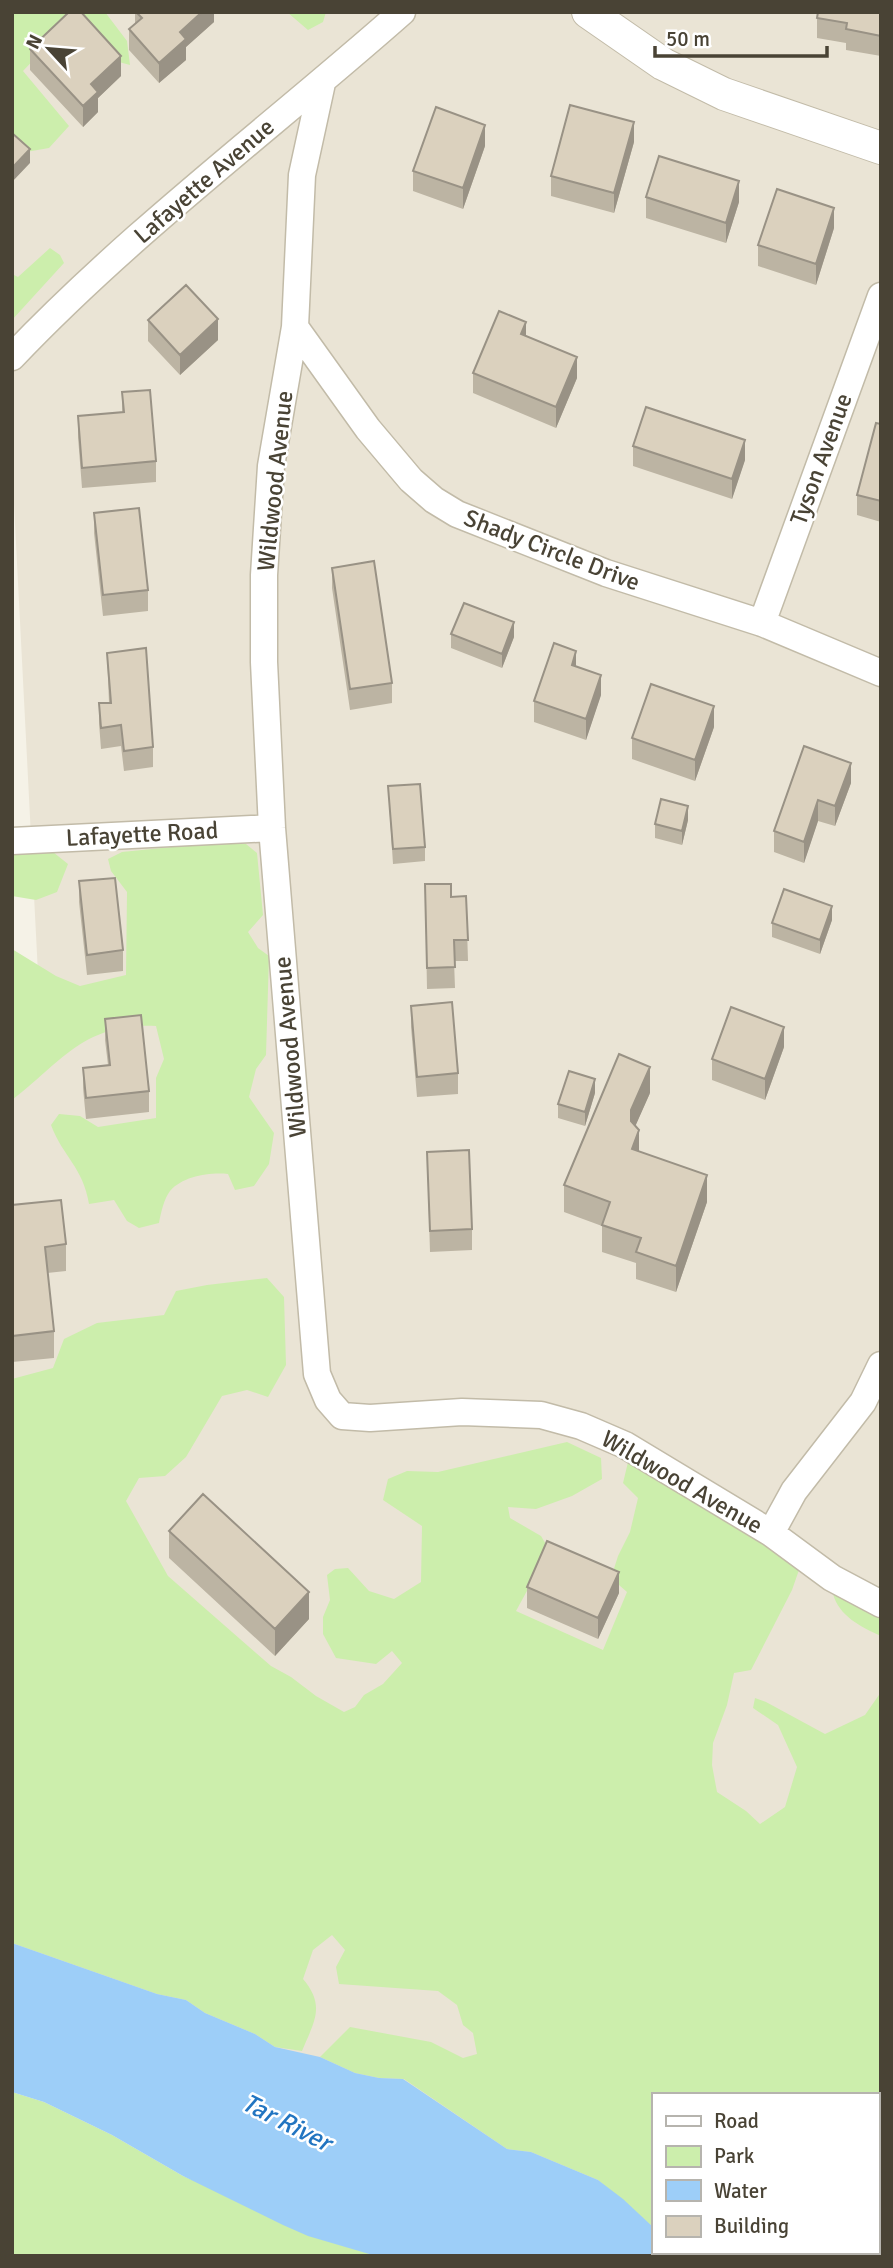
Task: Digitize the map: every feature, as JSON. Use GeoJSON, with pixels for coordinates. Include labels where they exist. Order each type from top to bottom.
{"type":"FeatureCollection","features":[{"type":"Feature","properties":{"kind":"street","name":"Lafayette Avenue"},"geometry":{"type":"LineString","coordinates":[[12,357],[58,309],[138,238],[248,141],[322,83],[402,12]]}},
{"type":"Feature","properties":{"kind":"street"},"geometry":{"type":"LineString","coordinates":[[588,12],[663,64],[724,94],[881,148]]}},
{"type":"Feature","properties":{"kind":"street","name":"Wildwood Avenue"},"geometry":{"type":"LineString","coordinates":[[322,83],[302,175],[295,327],[271,466],[264,575],[264,662],[272,828],[317,1374],[328,1400],[342,1416],[370,1418],[462,1412],[541,1415],[581,1426],[625,1444],[771,1533],[832,1578],[881,1604]]}},
{"type":"Feature","properties":{"kind":"street","name":"Tyson Avenue"},"geometry":{"type":"LineString","coordinates":[[762,623],[881,296]]}},
{"type":"Feature","properties":{"kind":"street","name":"Shady Circle Drive"},"geometry":{"type":"LineString","coordinates":[[295,327],[368,429],[411,480],[434,500],[457,514],[606,573],[762,623],[881,673]]}},
{"type":"Feature","properties":{"kind":"street","name":"Lafayette Road"},"geometry":{"type":"LineString","coordinates":[[12,841],[272,828]]}},
{"type":"Feature","properties":{"kind":"street"},"geometry":{"type":"LineString","coordinates":[[771,1533],[794,1491],[863,1402],[881,1365]]}},
{"type":"Feature","properties":{"kind":"shaded area"},"geometry":{"type":"Polygon","coordinates":[[[12,12],[881,12],[881,2256],[718,2254],[879,2254],[879,2093],[652,2093],[652,2227],[275,2047],[12,1943],[12,1054],[42,1052],[12,503],[12,12]]]}},
{"type":"Feature","properties":{"kind":"green space"},"geometry":{"type":"Polygon","coordinates":[[[12,12],[105,12],[127,41],[130,65],[119,62],[75,16],[23,71],[69,126],[49,148],[26,152],[12,138],[12,12]]]}},
{"type":"Feature","properties":{"kind":"green space"},"geometry":{"type":"Polygon","coordinates":[[[287,12],[326,12],[323,22],[308,30],[287,12]]]}},
{"type":"Feature","properties":{"kind":"green space"},"geometry":{"type":"Polygon","coordinates":[[[50,248],[60,255],[64,263],[12,320],[12,274],[18,277],[50,248]]]}},
{"type":"Feature","properties":{"kind":"green space"},"geometry":{"type":"Polygon","coordinates":[[[202,844],[246,844],[257,853],[263,915],[248,932],[258,948],[269,956],[266,1055],[256,1069],[249,1097],[274,1133],[269,1164],[254,1186],[235,1190],[228,1174],[205,1175],[182,1182],[168,1194],[159,1223],[139,1228],[127,1221],[114,1200],[89,1204],[78,1171],[51,1125],[59,1114],[80,1116],[98,1127],[156,1118],[156,1078],[164,1059],[156,1026],[131,1027],[92,1038],[76,1047],[12,1100],[12,949],[56,976],[80,986],[126,975],[127,892],[111,871],[108,859],[122,852],[202,844]]]}},
{"type":"Feature","properties":{"kind":"green space"},"geometry":{"type":"Polygon","coordinates":[[[53,852],[68,864],[57,892],[36,900],[12,896],[12,854],[53,852]]]}},
{"type":"Feature","properties":{"kind":"green space"},"geometry":{"type":"Polygon","coordinates":[[[267,1278],[284,1297],[286,1365],[268,1397],[247,1390],[222,1396],[186,1457],[165,1476],[139,1478],[126,1501],[168,1576],[271,1666],[344,1712],[355,1707],[364,1695],[383,1684],[402,1663],[392,1651],[376,1664],[336,1658],[323,1634],[323,1617],[330,1600],[327,1575],[335,1569],[348,1568],[369,1591],[394,1599],[421,1582],[422,1526],[383,1500],[388,1479],[407,1471],[438,1472],[567,1442],[601,1458],[602,1479],[572,1496],[536,1509],[508,1507],[510,1518],[541,1536],[553,1556],[534,1578],[516,1611],[603,1650],[627,1592],[611,1578],[630,1532],[638,1498],[623,1483],[629,1458],[762,1537],[799,1570],[792,1590],[751,1670],[734,1673],[727,1705],[713,1743],[712,1765],[717,1792],[760,1824],[785,1807],[797,1767],[778,1725],[753,1708],[755,1698],[825,1734],[865,1715],[881,1692],[881,2256],[864,2254],[879,2254],[879,2093],[652,2093],[652,2226],[598,2180],[531,2152],[507,2149],[404,2079],[355,2073],[320,2057],[350,2027],[431,2042],[463,2058],[477,2054],[473,2033],[463,2025],[457,2005],[438,1991],[339,1984],[336,1967],[345,1950],[332,1935],[313,1950],[303,1979],[314,1998],[316,2014],[302,2051],[275,2047],[255,2034],[205,2013],[186,2000],[157,1994],[12,1943],[12,1379],[53,1368],[64,1339],[97,1323],[164,1315],[176,1291],[267,1278]]]}},
{"type":"Feature","properties":{"kind":"green space"},"geometry":{"type":"Polygon","coordinates":[[[833,1594],[881,1617],[881,1636],[846,1615],[833,1594]]]}},
{"type":"Feature","properties":{"kind":"green space"},"geometry":{"type":"Polygon","coordinates":[[[12,2092],[44,2102],[112,2135],[183,2176],[339,2243],[376,2256],[12,2256],[12,2092]]]}},
{"type":"Feature","properties":{"kind":"green space"},"geometry":{"type":"Polygon","coordinates":[[[718,2254],[831,2254],[829,2256],[718,2254]]]}},
{"type":"Feature","properties":{"kind":"water","name":"Tar River"},"geometry":{"type":"Polygon","coordinates":[[[12,1943],[157,1994],[186,2000],[205,2013],[255,2034],[275,2047],[320,2057],[355,2073],[403,2079],[507,2149],[531,2152],[598,2180],[652,2226],[652,2254],[720,2256],[376,2256],[308,2236],[283,2225],[183,2176],[112,2135],[44,2102],[12,2092],[12,1943]]]}},
{"type":"Feature","properties":{"kind":"building"},"geometry":{"type":"Polygon","coordinates":[[[69,12],[81,12],[121,56],[91,84],[98,92],[83,106],[30,49],[69,12]]]}},
{"type":"Feature","properties":{"kind":"building"},"geometry":{"type":"Polygon","coordinates":[[[136,12],[202,12],[180,32],[186,39],[159,63],[129,29],[142,18],[136,12]]]}},
{"type":"Feature","properties":{"kind":"building"},"geometry":{"type":"Polygon","coordinates":[[[818,12],[881,12],[881,36],[846,29],[847,23],[817,18],[818,12]]]}},
{"type":"Feature","properties":{"kind":"building"},"geometry":{"type":"Polygon","coordinates":[[[570,105],[634,122],[614,193],[551,176],[570,105]]]}},
{"type":"Feature","properties":{"kind":"building"},"geometry":{"type":"Polygon","coordinates":[[[436,107],[485,125],[463,188],[413,171],[436,107]]]}},
{"type":"Feature","properties":{"kind":"building"},"geometry":{"type":"Polygon","coordinates":[[[12,133],[30,149],[12,168],[12,133]]]}},
{"type":"Feature","properties":{"kind":"building"},"geometry":{"type":"Polygon","coordinates":[[[659,156],[739,181],[726,223],[646,197],[659,156]]]}},
{"type":"Feature","properties":{"kind":"building"},"geometry":{"type":"Polygon","coordinates":[[[777,189],[834,208],[816,264],[758,245],[777,189]]]}},
{"type":"Feature","properties":{"kind":"building"},"geometry":{"type":"Polygon","coordinates":[[[186,285],[218,319],[180,355],[148,320],[186,285]]]}},
{"type":"Feature","properties":{"kind":"building"},"geometry":{"type":"Polygon","coordinates":[[[499,311],[526,322],[521,334],[577,357],[556,407],[473,373],[499,311]]]}},
{"type":"Feature","properties":{"kind":"building"},"geometry":{"type":"Polygon","coordinates":[[[150,390],[156,461],[82,468],[78,416],[124,412],[122,392],[150,390]]]}},
{"type":"Feature","properties":{"kind":"building"},"geometry":{"type":"Polygon","coordinates":[[[646,407],[745,440],[732,479],[633,446],[646,407]]]}},
{"type":"Feature","properties":{"kind":"building"},"geometry":{"type":"Polygon","coordinates":[[[876,423],[881,424],[881,501],[857,495],[876,423]]]}},
{"type":"Feature","properties":{"kind":"building"},"geometry":{"type":"Polygon","coordinates":[[[139,508],[148,590],[103,595],[94,513],[139,508]]]}},
{"type":"Feature","properties":{"kind":"building"},"geometry":{"type":"Polygon","coordinates":[[[374,561],[392,683],[350,689],[332,568],[374,561]]]}},
{"type":"Feature","properties":{"kind":"building"},"geometry":{"type":"Polygon","coordinates":[[[464,603],[514,622],[502,654],[451,634],[464,603]]]}},
{"type":"Feature","properties":{"kind":"building"},"geometry":{"type":"Polygon","coordinates":[[[554,643],[576,651],[572,665],[601,675],[586,719],[534,701],[554,643]]]}},
{"type":"Feature","properties":{"kind":"building"},"geometry":{"type":"Polygon","coordinates":[[[146,648],[153,747],[124,751],[121,725],[101,728],[99,703],[111,703],[107,653],[146,648]]]}},
{"type":"Feature","properties":{"kind":"building"},"geometry":{"type":"Polygon","coordinates":[[[651,684],[714,706],[695,760],[632,738],[651,684]]]}},
{"type":"Feature","properties":{"kind":"building"},"geometry":{"type":"Polygon","coordinates":[[[804,746],[851,763],[835,806],[818,800],[804,842],[774,831],[804,746]]]}},
{"type":"Feature","properties":{"kind":"building"},"geometry":{"type":"Polygon","coordinates":[[[420,784],[425,847],[393,849],[388,786],[420,784]]]}},
{"type":"Feature","properties":{"kind":"building"},"geometry":{"type":"Polygon","coordinates":[[[661,799],[688,806],[682,831],[655,824],[661,799]]]}},
{"type":"Feature","properties":{"kind":"building"},"geometry":{"type":"Polygon","coordinates":[[[115,878],[123,950],[87,955],[79,881],[115,878]]]}},
{"type":"Feature","properties":{"kind":"building"},"geometry":{"type":"Polygon","coordinates":[[[425,884],[451,884],[451,897],[466,896],[468,940],[454,940],[455,967],[427,968],[425,884]]]}},
{"type":"Feature","properties":{"kind":"building"},"geometry":{"type":"Polygon","coordinates":[[[784,889],[832,906],[820,940],[772,923],[784,889]]]}},
{"type":"Feature","properties":{"kind":"building"},"geometry":{"type":"Polygon","coordinates":[[[452,1002],[458,1073],[417,1077],[411,1006],[452,1002]]]}},
{"type":"Feature","properties":{"kind":"building"},"geometry":{"type":"Polygon","coordinates":[[[731,1007],[784,1027],[765,1079],[712,1059],[731,1007]]]}},
{"type":"Feature","properties":{"kind":"building"},"geometry":{"type":"Polygon","coordinates":[[[141,1015],[149,1091],[86,1098],[83,1068],[110,1065],[105,1019],[141,1015]]]}},
{"type":"Feature","properties":{"kind":"building"},"geometry":{"type":"Polygon","coordinates":[[[619,1054],[650,1067],[631,1110],[631,1121],[639,1130],[632,1149],[707,1175],[676,1266],[636,1252],[641,1238],[602,1225],[610,1202],[564,1185],[619,1054]]]}},
{"type":"Feature","properties":{"kind":"building"},"geometry":{"type":"Polygon","coordinates":[[[569,1071],[595,1079],[585,1112],[558,1104],[569,1071]]]}},
{"type":"Feature","properties":{"kind":"building"},"geometry":{"type":"Polygon","coordinates":[[[469,1150],[472,1229],[430,1231],[427,1152],[469,1150]]]}},
{"type":"Feature","properties":{"kind":"building"},"geometry":{"type":"Polygon","coordinates":[[[61,1200],[66,1244],[45,1247],[54,1331],[12,1336],[12,1205],[61,1200]]]}},
{"type":"Feature","properties":{"kind":"building"},"geometry":{"type":"Polygon","coordinates":[[[203,1494],[309,1592],[275,1629],[169,1531],[203,1494]]]}},
{"type":"Feature","properties":{"kind":"building"},"geometry":{"type":"Polygon","coordinates":[[[547,1541],[619,1572],[598,1618],[527,1587],[547,1541]]]}}]}
